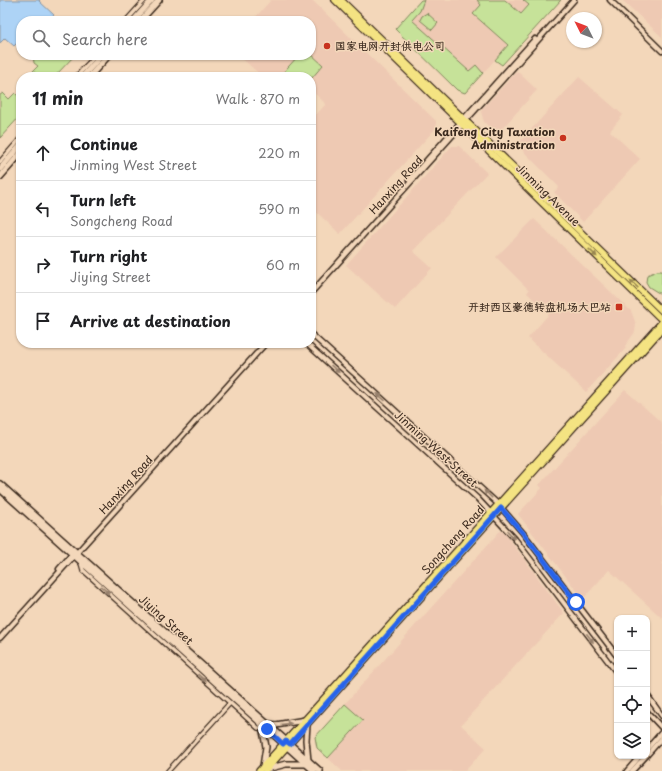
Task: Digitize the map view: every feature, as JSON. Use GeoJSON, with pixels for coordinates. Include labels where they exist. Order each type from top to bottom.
{"type":"FeatureCollection","features":[{"type":"Feature","properties":{"kind":"main road"},"geometry":{"type":"LineString","coordinates":[[138,16],[152,0]]}},
{"type":"Feature","properties":{"kind":"main road"},"geometry":{"type":"LineString","coordinates":[[145,16],[159,0]]}},
{"type":"Feature","properties":{"kind":"main road","name":"Jinming Avenue"},"geometry":{"type":"LineString","coordinates":[[335,0],[662,311]]}},
{"type":"Feature","properties":{"kind":"main road","name":"Jinming Avenue"},"geometry":{"type":"LineString","coordinates":[[341,0],[662,321]]}},
{"type":"Feature","properties":{"kind":"main road"},"geometry":{"type":"LineString","coordinates":[[87,72],[97,60]]}},
{"type":"Feature","properties":{"kind":"main road"},"geometry":{"type":"LineString","coordinates":[[94,72],[104,60]]}},
{"type":"Feature","properties":{"kind":"main road"},"geometry":{"type":"LineString","coordinates":[[0,169],[16,151]]}},
{"type":"Feature","properties":{"kind":"main road"},"geometry":{"type":"LineString","coordinates":[[0,177],[16,159]]}},
{"type":"Feature","properties":{"kind":"main road","name":"Songcheng Road"},"geometry":{"type":"LineString","coordinates":[[264,769],[493,514],[662,321]]}},
{"type":"Feature","properties":{"kind":"main road","name":"Songcheng Road"},"geometry":{"type":"LineString","coordinates":[[500,506],[662,329]]}},
{"type":"Feature","properties":{"kind":"main road","name":"Jiying Street"},"geometry":{"type":"LineString","coordinates":[[0,484],[74,554],[80,562],[265,726],[307,762],[320,771]]}},
{"type":"Feature","properties":{"kind":"main road","name":"Jiying Street"},"geometry":{"type":"LineString","coordinates":[[0,489],[265,726]]}},
{"type":"Feature","properties":{"kind":"main road"},"geometry":{"type":"LineString","coordinates":[[306,722],[307,762],[286,764],[264,769],[266,747],[265,726],[306,722]]}},
{"type":"Feature","properties":{"kind":"main road","name":"Jiying Street"},"geometry":{"type":"LineString","coordinates":[[307,762],[314,771]]}},
{"type":"Feature","properties":{"kind":"street"},"geometry":{"type":"LineString","coordinates":[[131,16],[145,0]]}},
{"type":"Feature","properties":{"kind":"street","name":"Hanxing Road"},"geometry":{"type":"LineString","coordinates":[[316,287],[570,0]]}},
{"type":"Feature","properties":{"kind":"street","name":"Hanxing Road"},"geometry":{"type":"LineString","coordinates":[[316,284],[574,0]]}},
{"type":"Feature","properties":{"kind":"street"},"geometry":{"type":"LineString","coordinates":[[610,0],[662,51]]}},
{"type":"Feature","properties":{"kind":"street"},"geometry":{"type":"LineString","coordinates":[[81,72],[91,60]]}},
{"type":"Feature","properties":{"kind":"street"},"geometry":{"type":"LineString","coordinates":[[0,162],[16,144]]}},
{"type":"Feature","properties":{"kind":"street","name":"Jinming West Street"},"geometry":{"type":"LineString","coordinates":[[316,339],[500,506],[523,533],[614,652]]}},
{"type":"Feature","properties":{"kind":"street","name":"Hanxing Road"},"geometry":{"type":"LineString","coordinates":[[0,638],[258,348]]}},
{"type":"Feature","properties":{"kind":"street","name":"Hanxing Road"},"geometry":{"type":"LineString","coordinates":[[0,634],[261,348]]}},
{"type":"Feature","properties":{"kind":"street","name":"Jinming West Street"},"geometry":{"type":"LineString","coordinates":[[312,348],[493,514],[515,540],[614,669]]}},
{"type":"Feature","properties":{"kind":"street"},"geometry":{"type":"LineString","coordinates":[[80,562],[83,570],[258,728],[265,726]]}},
{"type":"Feature","properties":{"kind":"street"},"geometry":{"type":"LineString","coordinates":[[650,699],[662,716]]}},
{"type":"Feature","properties":{"kind":"street"},"geometry":{"type":"LineString","coordinates":[[168,771],[230,703]]}},
{"type":"Feature","properties":{"kind":"street"},"geometry":{"type":"LineString","coordinates":[[650,715],[662,728]]}},
{"type":"Feature","properties":{"kind":"street"},"geometry":{"type":"LineString","coordinates":[[650,746],[662,732]]}},
{"type":"Feature","properties":{"kind":"street"},"geometry":{"type":"LineString","coordinates":[[650,751],[662,738]]}},
{"type":"Feature","properties":{"kind":"street"},"geometry":{"type":"LineString","coordinates":[[627,771],[637,759]]}},
{"type":"Feature","properties":{"kind":"street"},"geometry":{"type":"LineString","coordinates":[[632,771],[642,759]]}},
{"type":"Feature","properties":{"kind":"shaded area"},"geometry":{"type":"Polygon","coordinates":[[[271,0],[312,0],[436,121],[436,128],[340,234],[316,212],[316,115],[326,104],[316,95],[316,72],[257,72],[244,60],[316,60],[316,16],[257,16],[271,0]]]}},
{"type":"Feature","properties":{"kind":"shaded area"},"geometry":{"type":"Polygon","coordinates":[[[421,0],[549,0],[465,93],[457,90],[395,29],[421,0]]]}},
{"type":"Feature","properties":{"kind":"shaded area"},"geometry":{"type":"Polygon","coordinates":[[[622,0],[662,0],[662,37],[622,0]]]}},
{"type":"Feature","properties":{"kind":"shaded area"},"geometry":{"type":"Polygon","coordinates":[[[517,71],[537,90],[497,134],[484,122],[481,112],[517,71]]]}},
{"type":"Feature","properties":{"kind":"shaded area","name":"Kaifeng City Taxation Administration"},"geometry":{"type":"Polygon","coordinates":[[[579,77],[623,115],[610,131],[640,159],[583,222],[554,192],[559,187],[517,145],[579,77]]]}},
{"type":"Feature","properties":{"kind":"shaded area"},"geometry":{"type":"Polygon","coordinates":[[[452,146],[459,146],[487,173],[413,251],[432,268],[395,309],[346,265],[452,146]]]}},
{"type":"Feature","properties":{"kind":"shaded area"},"geometry":{"type":"Polygon","coordinates":[[[534,219],[631,311],[636,324],[635,332],[625,346],[626,348],[586,392],[528,338],[549,314],[527,293],[529,290],[496,257],[534,219]]]}},
{"type":"Feature","properties":{"kind":"shaded area"},"geometry":{"type":"Polygon","coordinates":[[[625,390],[662,423],[662,618],[609,570],[583,599],[518,514],[542,488],[539,485],[625,390]]]}},
{"type":"Feature","properties":{"kind":"shaded area"},"geometry":{"type":"Polygon","coordinates":[[[500,531],[504,532],[564,613],[461,725],[486,748],[465,771],[342,771],[317,748],[315,737],[500,531]]]}},
{"type":"Feature","properties":{"kind":"green space"},"geometry":{"type":"Polygon","coordinates":[[[421,0],[424,0],[420,11],[412,20],[469,71],[476,65],[483,73],[465,93],[457,90],[395,29],[421,0]]]}},
{"type":"Feature","properties":{"kind":"green space"},"geometry":{"type":"Polygon","coordinates":[[[477,0],[505,0],[521,14],[529,5],[523,0],[561,0],[502,65],[495,60],[508,45],[473,14],[481,5],[477,0]]]}},
{"type":"Feature","properties":{"kind":"green space"},"geometry":{"type":"Polygon","coordinates":[[[427,13],[438,23],[432,30],[420,20],[422,16],[427,13]]]}},
{"type":"Feature","properties":{"kind":"green space"},"geometry":{"type":"Polygon","coordinates":[[[316,59],[323,65],[316,73],[284,72],[294,60],[316,60],[316,59]]]}},
{"type":"Feature","properties":{"kind":"green space"},"geometry":{"type":"Polygon","coordinates":[[[34,60],[70,60],[59,72],[34,72],[33,71],[38,66],[34,63],[34,60]]]}},
{"type":"Feature","properties":{"kind":"green space"},"geometry":{"type":"Polygon","coordinates":[[[3,93],[9,99],[15,93],[16,94],[16,120],[0,138],[0,95],[3,93]]]}},
{"type":"Feature","properties":{"kind":"green space"},"geometry":{"type":"Polygon","coordinates":[[[657,271],[662,271],[662,295],[649,287],[646,282],[647,275],[657,271]]]}},
{"type":"Feature","properties":{"kind":"green space"},"geometry":{"type":"Polygon","coordinates":[[[345,704],[363,720],[328,758],[317,748],[315,737],[345,704]]]}},
{"type":"Feature","properties":{"kind":"water"},"geometry":{"type":"Polygon","coordinates":[[[0,0],[40,0],[39,1],[54,15],[16,16],[16,44],[14,46],[5,38],[0,43],[0,0]]]}},
{"type":"Feature","properties":{"kind":"place","name":"国家电网开封供电公司"},"geometry":{"type":"Point","coordinates":[327,46]}},
{"type":"Feature","properties":{"kind":"place","name":"Kaifeng City Taxation Administration"},"geometry":{"type":"Point","coordinates":[563,138]}},
{"type":"Feature","properties":{"kind":"place","name":"开封西区豪德转盘机场大巴站"},"geometry":{"type":"Point","coordinates":[619,307]}},
{"type":"Feature","properties":{"kind":"route"},"geometry":{"type":"LineString","coordinates":[[267,729],[283,744],[286,741],[290,744],[501,508],[523,533],[576,602]]}}]}
